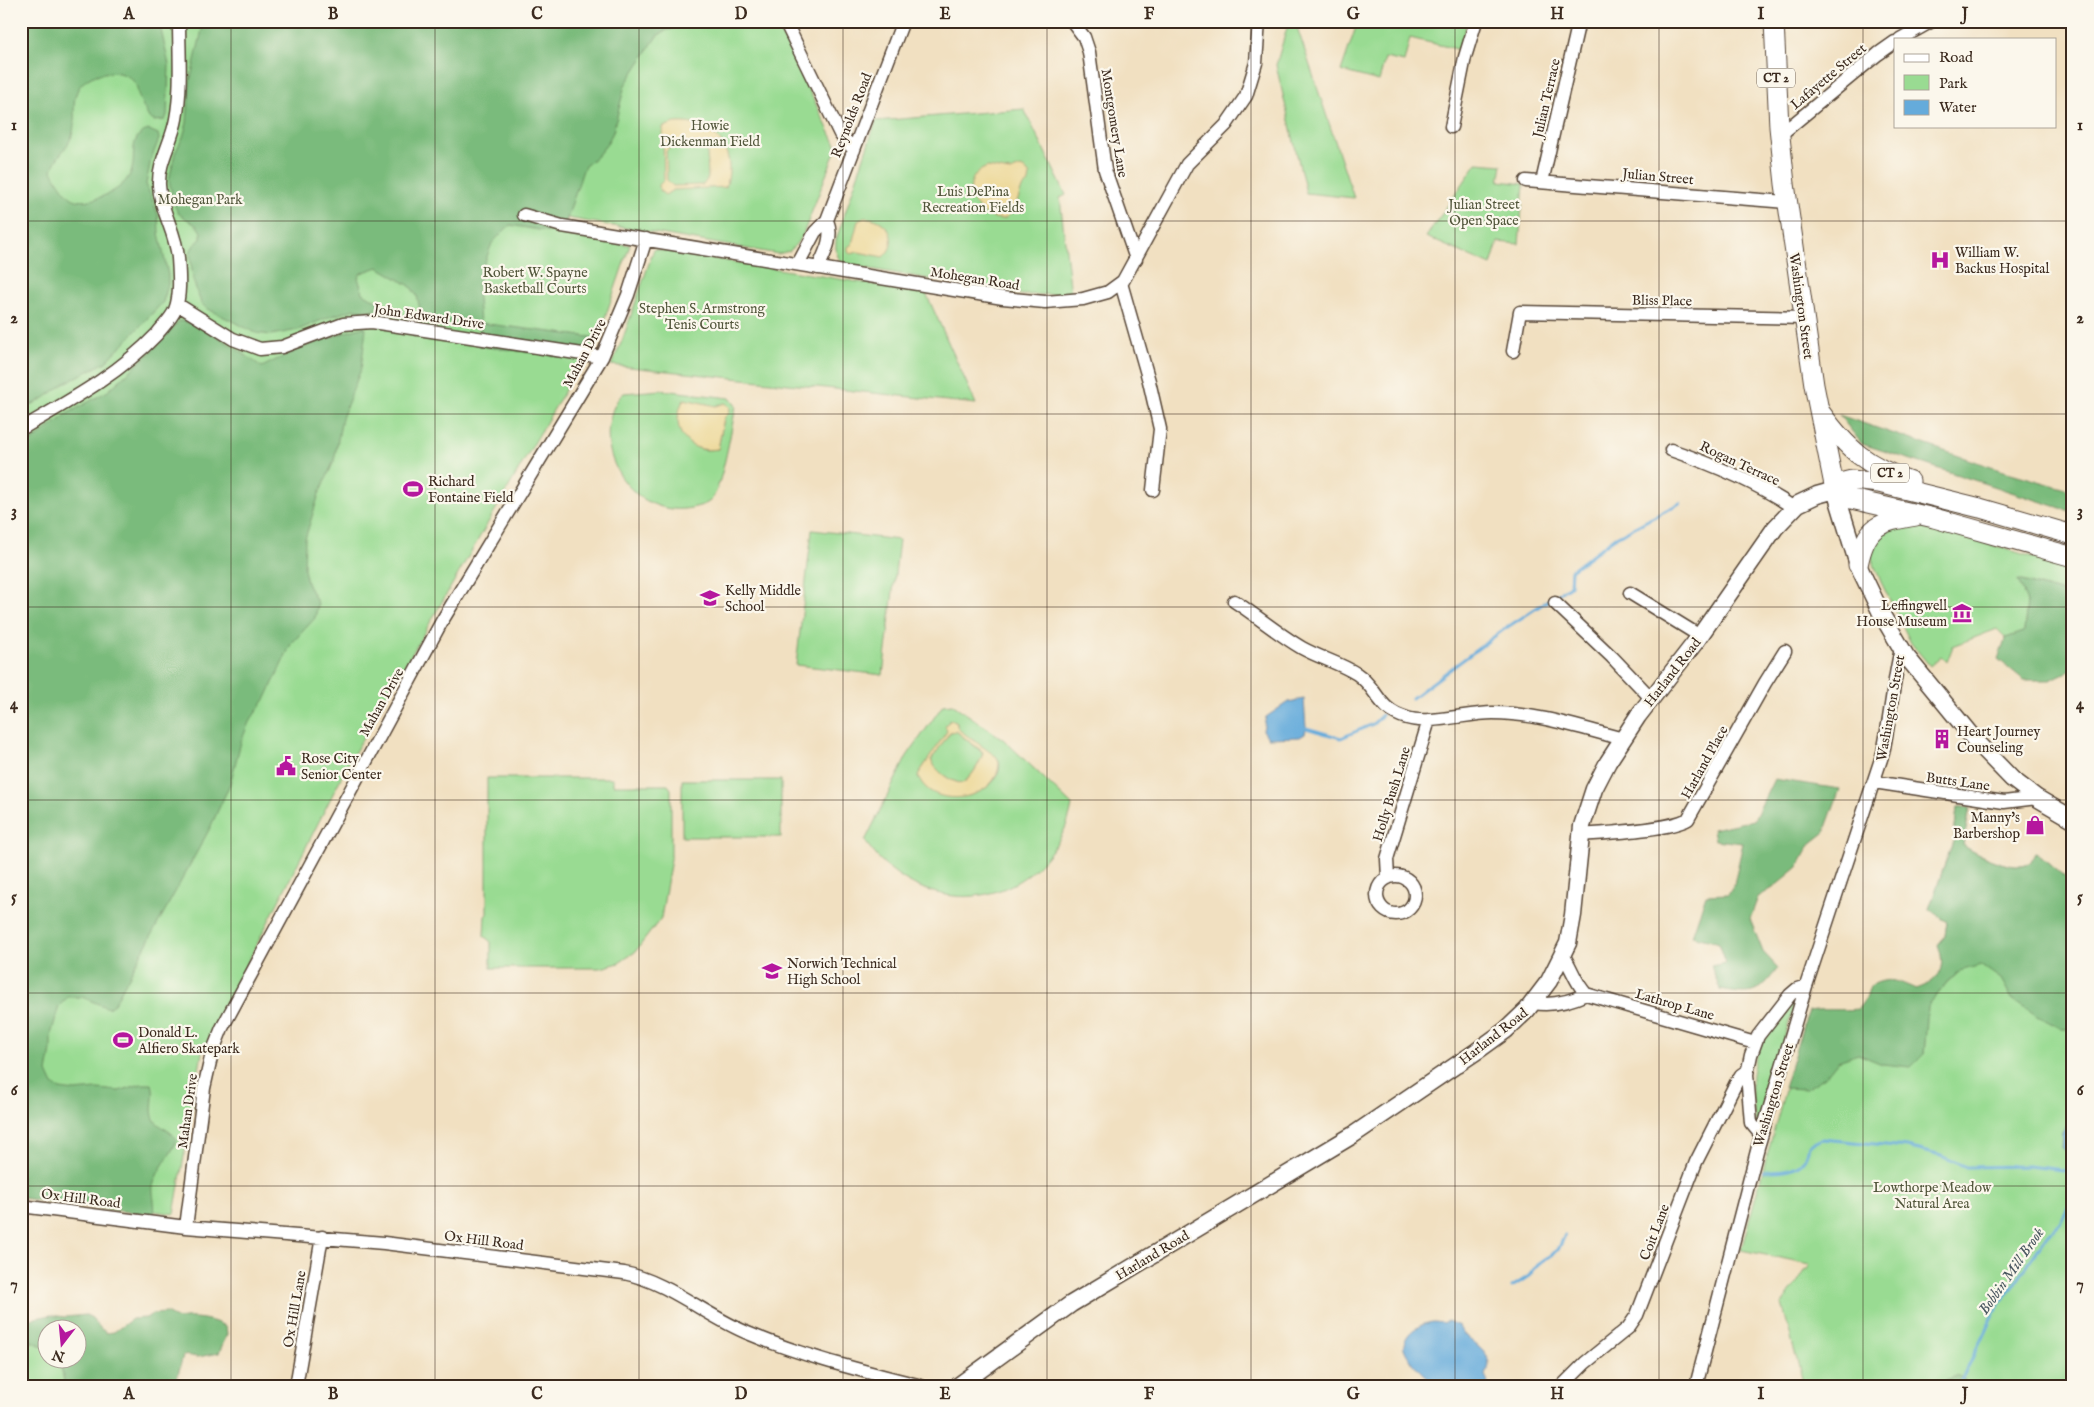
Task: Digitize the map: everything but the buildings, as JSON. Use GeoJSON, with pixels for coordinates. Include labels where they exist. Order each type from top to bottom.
{"type":"FeatureCollection","features":[{"type":"Feature","properties":{"kind":"highway","name":"Washington Street"},"geometry":{"type":"LineString","coordinates":[[1774,21],[1780,135],[1787,202],[1818,408],[1835,490]]}},
{"type":"Feature","properties":{"kind":"highway","name":"CT 2"},"geometry":{"type":"LineString","coordinates":[[1818,408],[1841,439],[1866,462],[1908,480],[1961,494],[1980,508],[2073,535]]}},
{"type":"Feature","properties":{"kind":"highway"},"geometry":{"type":"LineString","coordinates":[[1835,490],[1847,481],[1861,480],[1980,508]]}},
{"type":"Feature","properties":{"kind":"highway","name":"CT 2"},"geometry":{"type":"LineString","coordinates":[[1835,490],[1847,498],[1922,515],[2073,557]]}},
{"type":"Feature","properties":{"kind":"highway"},"geometry":{"type":"LineString","coordinates":[[1858,565],[1866,540],[1873,528],[1890,521],[1922,515]]}},
{"type":"Feature","properties":{"kind":"main road","name":"Harland Road"},"geometry":{"type":"LineString","coordinates":[[958,1386],[1071,1304],[1311,1161],[1394,1108],[1497,1037],[1534,1003],[1563,955],[1572,926],[1581,834],[1594,789],[1623,739],[1651,698],[1700,636],[1766,541],[1794,508],[1813,497],[1835,490]]}},
{"type":"Feature","properties":{"kind":"main road","name":"Washington Street"},"geometry":{"type":"LineString","coordinates":[[1835,490],[1858,565],[1901,649]]}},
{"type":"Feature","properties":{"kind":"main road"},"geometry":{"type":"LineString","coordinates":[[1901,649],[1979,745],[2012,779],[2037,798],[2073,819]]}},
{"type":"Feature","properties":{"kind":"street"},"geometry":{"type":"LineString","coordinates":[[21,429],[95,385],[132,358],[167,323],[177,304],[178,255],[173,232],[160,198],[159,184],[160,172],[174,130],[178,109],[179,21]]}},
{"type":"Feature","properties":{"kind":"street"},"geometry":{"type":"LineString","coordinates":[[785,21],[840,134],[854,150]]}},
{"type":"Feature","properties":{"kind":"street","name":"Reynolds Road"},"geometry":{"type":"LineString","coordinates":[[798,264],[815,232],[828,220],[903,21]]}},
{"type":"Feature","properties":{"kind":"street","name":"Montgomery Lane"},"geometry":{"type":"LineString","coordinates":[[1072,21],[1084,37],[1089,52],[1105,170],[1136,259]]}},
{"type":"Feature","properties":{"kind":"street","name":"Mohegan Road"},"geometry":{"type":"LineString","coordinates":[[524,215],[562,226],[983,295],[1033,301],[1066,301],[1092,297],[1108,292],[1121,283],[1128,275],[1187,164],[1226,125],[1246,96],[1256,63],[1259,21]]}},
{"type":"Feature","properties":{"kind":"street"},"geometry":{"type":"LineString","coordinates":[[1451,127],[1467,50],[1476,21]]}},
{"type":"Feature","properties":{"kind":"street","name":"Julian Terrace"},"geometry":{"type":"LineString","coordinates":[[1542,182],[1579,21]]}},
{"type":"Feature","properties":{"kind":"street"},"geometry":{"type":"LineString","coordinates":[[1902,38],[1932,21]]}},
{"type":"Feature","properties":{"kind":"street","name":"Lafayette Street"},"geometry":{"type":"LineString","coordinates":[[1780,135],[1894,43]]}},
{"type":"Feature","properties":{"kind":"street","name":"Julian Street"},"geometry":{"type":"LineString","coordinates":[[1526,181],[1787,202]]}},
{"type":"Feature","properties":{"kind":"street","name":"Reynolds Road"},"geometry":{"type":"LineString","coordinates":[[818,268],[830,237],[828,220]]}},
{"type":"Feature","properties":{"kind":"street","name":"Mahan Drive"},"geometry":{"type":"LineString","coordinates":[[186,1227],[204,1088],[212,1053],[222,1028],[442,621],[602,357],[628,294],[646,240]]}},
{"type":"Feature","properties":{"kind":"street"},"geometry":{"type":"LineString","coordinates":[[1121,283],[1149,381],[1159,424],[1160,442],[1153,490]]}},
{"type":"Feature","properties":{"kind":"street","name":"John Edward Drive"},"geometry":{"type":"LineString","coordinates":[[177,304],[232,339],[260,349],[282,347],[343,324],[372,322],[602,357]]}},
{"type":"Feature","properties":{"kind":"street","name":"Bliss Place"},"geometry":{"type":"LineString","coordinates":[[1513,351],[1520,312],[1804,318]]}},
{"type":"Feature","properties":{"kind":"street","name":"Rogan Terrace"},"geometry":{"type":"LineString","coordinates":[[1671,450],[1726,470],[1760,487],[1794,508]]}},
{"type":"Feature","properties":{"kind":"street"},"geometry":{"type":"LineString","coordinates":[[1630,593],[1700,636]]}},
{"type":"Feature","properties":{"kind":"street"},"geometry":{"type":"LineString","coordinates":[[1234,601],[1298,645],[1357,674],[1381,704],[1389,710],[1409,719],[1429,720],[1482,713],[1524,715],[1623,739]]}},
{"type":"Feature","properties":{"kind":"street"},"geometry":{"type":"LineString","coordinates":[[1554,602],[1612,657],[1651,698]]}},
{"type":"Feature","properties":{"kind":"street","name":"Washington Street"},"geometry":{"type":"LineString","coordinates":[[1696,1386],[1761,1134],[1806,986],[1874,782],[1891,714],[1895,674],[1901,649]]}},
{"type":"Feature","properties":{"kind":"street","name":"Harland Place"},"geometry":{"type":"LineString","coordinates":[[1581,834],[1639,829],[1678,823],[1688,819],[1785,651]]}},
{"type":"Feature","properties":{"kind":"street","name":"Holly Bush Lane"},"geometry":{"type":"LineString","coordinates":[[1388,878],[1387,859],[1429,720]]}},
{"type":"Feature","properties":{"kind":"street","name":"Butts Lane"},"geometry":{"type":"LineString","coordinates":[[1874,782],[2004,802],[2037,798]]}},
{"type":"Feature","properties":{"kind":"street"},"geometry":{"type":"LineString","coordinates":[[1534,1003],[1555,1004],[1571,1001],[1586,994],[1575,980],[1569,964],[1563,955]]}},
{"type":"Feature","properties":{"kind":"street"},"geometry":{"type":"LineString","coordinates":[[1761,1134],[1751,1123],[1748,1070],[1755,1043],[1794,991],[1806,986]]}},
{"type":"Feature","properties":{"kind":"street","name":"Lathrop Lane"},"geometry":{"type":"LineString","coordinates":[[1586,994],[1755,1043]]}},
{"type":"Feature","properties":{"kind":"street","name":"Coit Lane"},"geometry":{"type":"LineString","coordinates":[[1562,1386],[1585,1363],[1628,1328],[1637,1314],[1700,1154],[1741,1075],[1748,1070]]}},
{"type":"Feature","properties":{"kind":"street","name":"Ox Hill Road"},"geometry":{"type":"LineString","coordinates":[[21,1206],[186,1227],[322,1237],[455,1251],[631,1274],[665,1288],[713,1316],[750,1334],[809,1356],[921,1386]]}},
{"type":"Feature","properties":{"kind":"street","name":"Ox Hill Lane"},"geometry":{"type":"LineString","coordinates":[[296,1386],[322,1237]]}},
{"type":"Feature","properties":{"kind":"green space"},"geometry":{"type":"Polygon","coordinates":[[[21,21],[775,21],[837,147],[802,237],[790,251],[778,254],[567,218],[562,234],[630,245],[598,338],[480,324],[480,346],[583,359],[348,764],[202,1053],[174,1214],[21,1192],[21,1035],[364,328],[332,335],[21,551],[21,21]]]}},
{"type":"Feature","properties":{"kind":"green space"},"geometry":{"type":"Polygon","coordinates":[[[21,21],[159,21],[169,65],[167,115],[165,120],[154,121],[149,118],[135,84],[128,77],[121,74],[113,72],[95,75],[81,84],[75,96],[72,136],[52,170],[67,193],[75,200],[82,201],[98,198],[117,188],[128,177],[133,166],[135,142],[138,137],[149,130],[158,134],[159,139],[151,159],[146,184],[158,215],[159,233],[168,275],[168,285],[163,302],[106,362],[65,383],[43,399],[21,410],[21,21]]]}},
{"type":"Feature","properties":{"kind":"green space","name":"Mohegan Park"},"geometry":{"type":"Polygon","coordinates":[[[204,21],[771,21],[762,28],[741,23],[689,25],[667,30],[657,36],[625,85],[613,132],[607,144],[584,167],[562,234],[510,225],[492,243],[477,286],[480,323],[598,338],[583,359],[480,346],[480,326],[468,326],[430,319],[420,309],[417,296],[410,286],[378,267],[361,273],[358,278],[363,293],[379,304],[376,309],[371,311],[355,309],[298,330],[271,335],[256,333],[206,308],[201,303],[193,280],[190,252],[201,239],[201,232],[197,226],[178,213],[169,180],[175,153],[187,123],[190,82],[204,21]]]}},
{"type":"Feature","properties":{"kind":"green space"},"geometry":{"type":"Polygon","coordinates":[[[1289,21],[1295,21],[1354,198],[1306,193],[1276,65],[1289,21]]]}},
{"type":"Feature","properties":{"kind":"green space"},"geometry":{"type":"Polygon","coordinates":[[[1358,21],[1467,21],[1461,50],[1410,38],[1404,62],[1385,58],[1379,81],[1341,71],[1358,21]]]}},
{"type":"Feature","properties":{"kind":"green space","name":"Luis DePina Recreation Fields"},"geometry":{"type":"Polygon","coordinates":[[[1024,109],[1066,195],[1060,198],[1071,294],[1023,295],[847,265],[841,261],[836,252],[836,240],[876,121],[1024,109]]]}},
{"type":"Feature","properties":{"kind":"green space","name":"Julian Street Open Space"},"geometry":{"type":"Polygon","coordinates":[[[1477,163],[1502,165],[1499,181],[1524,184],[1519,244],[1498,242],[1491,265],[1426,237],[1477,163]]]}},
{"type":"Feature","properties":{"kind":"green space","name":"Stephen S. Armstrong Tenis Courts"},"geometry":{"type":"Polygon","coordinates":[[[654,249],[926,293],[976,404],[611,365],[622,341],[654,249]]]}},
{"type":"Feature","properties":{"kind":"green space"},"geometry":{"type":"Polygon","coordinates":[[[179,321],[198,326],[209,332],[262,367],[325,339],[364,327],[366,329],[361,369],[342,418],[334,461],[319,494],[305,539],[304,569],[307,583],[318,604],[315,618],[291,644],[266,698],[249,722],[241,742],[230,784],[210,828],[114,1004],[108,1008],[82,997],[68,997],[59,1006],[51,1035],[51,1050],[47,1072],[53,1085],[60,1089],[119,1091],[141,1084],[152,1084],[152,1111],[154,1119],[177,1140],[153,1186],[154,1214],[21,1198],[21,450],[67,414],[108,391],[153,350],[179,321]]]}},
{"type":"Feature","properties":{"kind":"green space"},"geometry":{"type":"Polygon","coordinates":[[[662,390],[730,398],[736,406],[723,469],[716,492],[710,501],[691,508],[673,509],[656,505],[640,497],[628,485],[618,471],[611,455],[608,437],[612,412],[617,401],[624,393],[662,390]],[[683,400],[698,448],[704,450],[718,449],[724,418],[730,410],[719,404],[716,406],[683,400]]]}},
{"type":"Feature","properties":{"kind":"green space"},"geometry":{"type":"Polygon","coordinates":[[[1839,415],[1997,469],[2073,491],[2073,512],[1862,444],[1839,415]]]}},
{"type":"Feature","properties":{"kind":"green space"},"geometry":{"type":"Polygon","coordinates":[[[1917,527],[1949,532],[2073,569],[2073,596],[2019,580],[2027,602],[2024,632],[2006,638],[1997,629],[1953,646],[1947,662],[1941,656],[1930,666],[1911,643],[1881,582],[1872,559],[1871,548],[1873,539],[1893,528],[1917,527]]]}},
{"type":"Feature","properties":{"kind":"green space"},"geometry":{"type":"Polygon","coordinates":[[[812,530],[899,540],[883,675],[796,665],[812,530]]]}},
{"type":"Feature","properties":{"kind":"green space"},"geometry":{"type":"Polygon","coordinates":[[[2018,580],[2073,596],[2073,669],[2050,680],[2024,680],[1998,659],[2006,638],[2024,632],[2027,602],[2018,580]]]}},
{"type":"Feature","properties":{"kind":"green space"},"geometry":{"type":"Polygon","coordinates":[[[952,704],[1003,739],[1072,805],[1065,828],[1042,862],[1021,880],[998,891],[974,896],[949,895],[925,889],[902,878],[882,862],[865,841],[907,756],[943,705],[952,704]],[[949,720],[948,731],[918,777],[928,788],[941,795],[956,797],[970,795],[983,790],[993,782],[999,772],[999,760],[957,729],[957,723],[949,720]]]}},
{"type":"Feature","properties":{"kind":"green space"},"geometry":{"type":"Polygon","coordinates":[[[956,731],[983,753],[975,770],[962,783],[944,776],[931,762],[934,754],[950,732],[956,731]]]}},
{"type":"Feature","properties":{"kind":"green space"},"geometry":{"type":"Polygon","coordinates":[[[487,778],[613,778],[613,785],[668,785],[671,789],[671,859],[661,918],[635,952],[619,963],[601,968],[491,968],[491,942],[484,936],[485,916],[487,914],[487,778]]]}},
{"type":"Feature","properties":{"kind":"green space"},"geometry":{"type":"Polygon","coordinates":[[[1774,779],[1840,789],[1824,833],[1810,844],[1798,867],[1773,888],[1758,897],[1750,919],[1763,952],[1778,968],[1765,984],[1754,991],[1740,993],[1720,990],[1711,966],[1726,963],[1719,943],[1692,936],[1706,895],[1728,894],[1734,884],[1743,843],[1715,840],[1713,829],[1754,820],[1774,779]]]}},
{"type":"Feature","properties":{"kind":"green space"},"geometry":{"type":"Polygon","coordinates":[[[682,780],[781,780],[781,837],[682,837],[682,780]]]}},
{"type":"Feature","properties":{"kind":"green space","name":"Lowthorpe Meadow Natural Area"},"geometry":{"type":"Polygon","coordinates":[[[1957,807],[1970,807],[1963,845],[1968,849],[1993,861],[2012,866],[2026,865],[2032,860],[2035,853],[2073,884],[2073,1386],[1804,1386],[1782,1304],[1810,1264],[1741,1250],[1803,1025],[1924,1054],[1927,1008],[1948,981],[1963,970],[1938,945],[1945,936],[1947,922],[1929,909],[1954,839],[1957,807]]]}},
{"type":"Feature","properties":{"kind":"green space"},"geometry":{"type":"Polygon","coordinates":[[[1957,807],[1970,807],[1963,845],[1968,849],[1993,861],[2012,866],[2026,865],[2032,860],[2035,853],[2073,884],[2073,1029],[2062,1029],[2012,999],[2001,979],[1981,965],[1963,970],[1948,981],[1928,1007],[1924,1054],[1911,1067],[1882,1064],[1858,1054],[1838,1061],[1825,1077],[1806,1089],[1784,1088],[1809,1011],[1858,1009],[1866,998],[1870,986],[1888,980],[1916,989],[1930,982],[1939,973],[1942,961],[1938,945],[1945,936],[1947,922],[1929,909],[1954,839],[1957,807]]]}},
{"type":"Feature","properties":{"kind":"green space"},"geometry":{"type":"Polygon","coordinates":[[[1797,997],[1758,1122],[1755,1121],[1752,1092],[1754,1063],[1768,1032],[1797,997]]]}},
{"type":"Feature","properties":{"kind":"green space"},"geometry":{"type":"Polygon","coordinates":[[[166,1313],[178,1319],[196,1318],[209,1320],[226,1327],[227,1334],[219,1353],[198,1357],[183,1355],[175,1386],[65,1386],[62,1370],[88,1370],[88,1320],[38,1320],[38,1344],[31,1341],[21,1341],[21,1321],[51,1315],[65,1317],[86,1315],[92,1318],[107,1333],[114,1332],[132,1319],[146,1318],[152,1314],[166,1313]]]}},
{"type":"Feature","properties":{"kind":"green space"},"geometry":{"type":"Polygon","coordinates":[[[21,1341],[28,1341],[38,1344],[38,1370],[62,1370],[65,1386],[21,1386],[21,1341]]]}},
{"type":"Feature","properties":{"kind":"green space"},"geometry":{"type":"Polygon","coordinates":[[[1956,1376],[1964,1380],[1965,1386],[1941,1386],[1945,1380],[1956,1376]]]}},
{"type":"Feature","properties":{"kind":"sand"},"geometry":{"type":"Polygon","coordinates":[[[675,123],[689,123],[711,132],[720,140],[729,161],[726,187],[673,190],[665,195],[660,191],[659,185],[664,180],[663,127],[675,123]],[[679,145],[666,151],[667,180],[673,186],[703,185],[708,178],[707,148],[702,145],[679,145]]]}},
{"type":"Feature","properties":{"kind":"sand"},"geometry":{"type":"Polygon","coordinates":[[[988,167],[1010,171],[1021,167],[1030,175],[1029,182],[1022,188],[1014,211],[1004,219],[984,213],[976,206],[972,197],[972,179],[978,172],[988,167]]]}},
{"type":"Feature","properties":{"kind":"sand"},"geometry":{"type":"Polygon","coordinates":[[[864,218],[872,218],[879,221],[889,231],[891,244],[889,251],[883,257],[858,252],[851,254],[848,252],[848,247],[852,244],[858,221],[864,218]]]}},
{"type":"Feature","properties":{"kind":"sand"},"geometry":{"type":"Polygon","coordinates":[[[684,399],[716,406],[725,403],[730,407],[729,413],[724,418],[718,449],[707,450],[697,448],[683,437],[679,429],[678,419],[684,399]]]}},
{"type":"Feature","properties":{"kind":"sand"},"geometry":{"type":"Polygon","coordinates":[[[951,720],[956,721],[958,729],[997,757],[999,762],[996,775],[988,786],[977,793],[963,797],[949,797],[936,794],[925,787],[918,775],[947,731],[945,725],[951,720]],[[956,731],[950,732],[931,760],[944,775],[953,781],[962,783],[975,770],[983,752],[956,731]]]}},
{"type":"Feature","properties":{"kind":"water"},"geometry":{"type":"Polygon","coordinates":[[[1304,699],[1305,734],[1300,737],[1268,738],[1263,730],[1266,717],[1288,702],[1304,699]]]}},
{"type":"Feature","properties":{"kind":"water"},"geometry":{"type":"Polygon","coordinates":[[[2073,1116],[2073,1157],[2070,1157],[2062,1147],[2063,1132],[2073,1116]]]}},
{"type":"Feature","properties":{"kind":"water"},"geometry":{"type":"Polygon","coordinates":[[[1448,1321],[1459,1326],[1466,1336],[1485,1353],[1488,1358],[1489,1367],[1485,1375],[1489,1386],[1442,1386],[1425,1376],[1406,1353],[1404,1342],[1417,1327],[1427,1323],[1443,1323],[1448,1321]]]}},
{"type":"Feature","properties":{"kind":"waterway"},"geometry":{"type":"LineString","coordinates":[[1412,698],[1503,630],[1570,586],[1571,570],[1616,537],[1680,503]]}},
{"type":"Feature","properties":{"kind":"waterway"},"geometry":{"type":"LineString","coordinates":[[1306,728],[1341,738],[1373,724],[1382,715]]}},
{"type":"Feature","properties":{"kind":"waterway"},"geometry":{"type":"LineString","coordinates":[[1763,1171],[1784,1170],[1799,1165],[1804,1160],[1809,1145],[1822,1139],[1907,1147],[1941,1156],[1966,1167],[2028,1166],[2073,1171]]}},
{"type":"Feature","properties":{"kind":"waterway","name":"Bobbin Mill Brook"},"geometry":{"type":"LineString","coordinates":[[1959,1386],[1992,1316],[2048,1235],[2060,1223],[2073,1198]]}},
{"type":"Feature","properties":{"kind":"waterway"},"geometry":{"type":"LineString","coordinates":[[1512,1287],[1529,1276],[1538,1264],[1558,1250],[1565,1235]]}},
{"type":"Feature","properties":{"kind":"place","name":"William W. Backus Hospital"},"geometry":{"type":"Point","coordinates":[1940,260]}},
{"type":"Feature","properties":{"kind":"place","name":"Richard Fontaine Field"},"geometry":{"type":"Point","coordinates":[413,489]}},
{"type":"Feature","properties":{"kind":"place","name":"Kelly Middle School"},"geometry":{"type":"Point","coordinates":[710,598]}},
{"type":"Feature","properties":{"kind":"place","name":"Leffingwell House Museum"},"geometry":{"type":"Point","coordinates":[1962,613]}},
{"type":"Feature","properties":{"kind":"place","name":"Heart Journey Counseling"},"geometry":{"type":"Point","coordinates":[1942,739]}},
{"type":"Feature","properties":{"kind":"place","name":"Rose City Senior Center"},"geometry":{"type":"Point","coordinates":[286,766]}},
{"type":"Feature","properties":{"kind":"place","name":"Manny's Barbershop"},"geometry":{"type":"Point","coordinates":[2035,825]}},
{"type":"Feature","properties":{"kind":"place","name":"Norwich Technical High School"},"geometry":{"type":"Point","coordinates":[772,971]}},
{"type":"Feature","properties":{"kind":"place","name":"Donald L. Alfiero Skatepark"},"geometry":{"type":"Point","coordinates":[123,1040]}},
{"type":"Feature","properties":{"kind":"park label","name":"Howie Dickenman Field"},"geometry":{"type":"Point","coordinates":[710,134]}},
{"type":"Feature","properties":{"kind":"park label","name":"Robert W. Spayne Basketball Courts"},"geometry":{"type":"Point","coordinates":[535,280]}}]}
